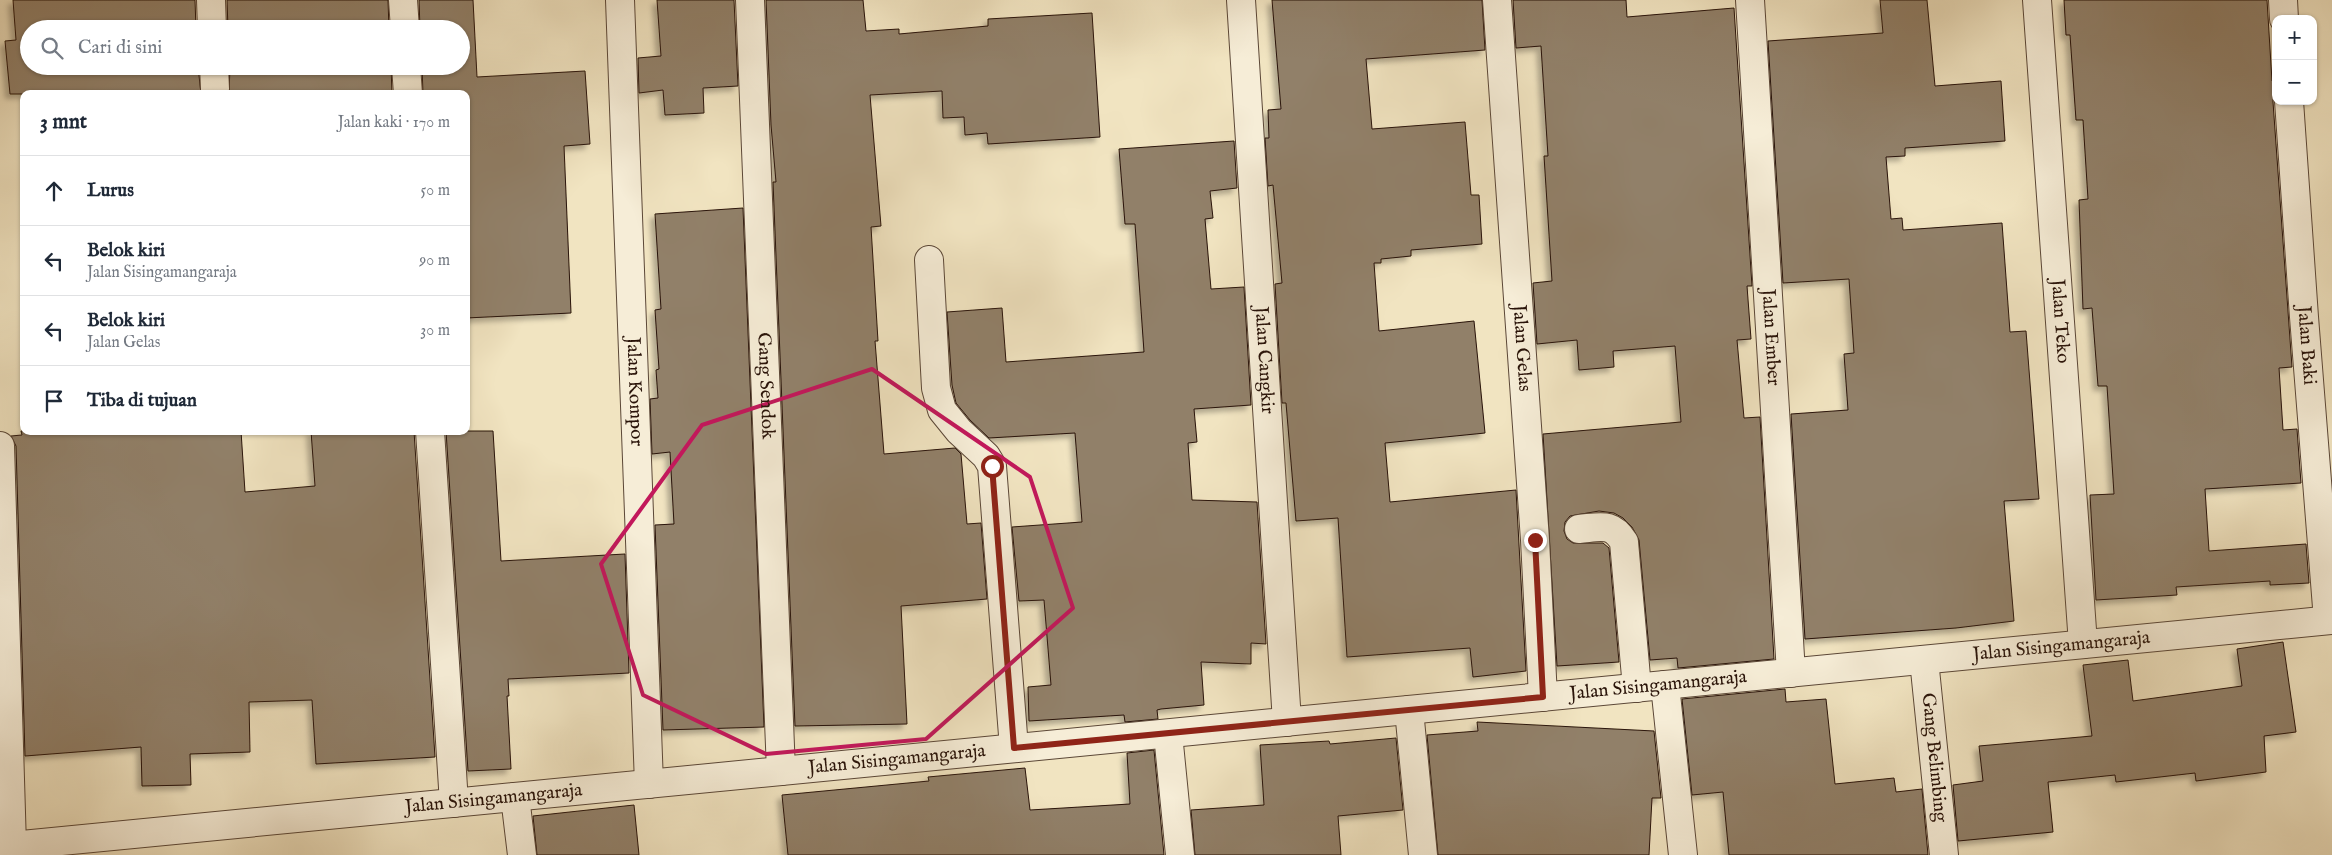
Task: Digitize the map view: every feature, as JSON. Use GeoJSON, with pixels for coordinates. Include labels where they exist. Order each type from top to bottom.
{"type":"FeatureCollection","features":[{"type":"Feature","properties":{"kind":"street"},"geometry":{"type":"LineString","coordinates":[[210,0],[211,20]]}},
{"type":"Feature","properties":{"kind":"street"},"geometry":{"type":"LineString","coordinates":[[403,0],[404,20]]}},
{"type":"Feature","properties":{"kind":"street","name":"Jalan Kompor"},"geometry":{"type":"LineString","coordinates":[[620,0],[649,784]]}},
{"type":"Feature","properties":{"kind":"street","name":"Gang Sendok"},"geometry":{"type":"LineString","coordinates":[[750,0],[781,771]]}},
{"type":"Feature","properties":{"kind":"street","name":"Jalan Cangkir"},"geometry":{"type":"LineString","coordinates":[[1240,0],[1287,722]]}},
{"type":"Feature","properties":{"kind":"street","name":"Jalan Gelas"},"geometry":{"type":"LineString","coordinates":[[1497,0],[1534,530],[1543,697]]}},
{"type":"Feature","properties":{"kind":"street","name":"Jalan Ember"},"geometry":{"type":"LineString","coordinates":[[1750,0],[1791,673]]}},
{"type":"Feature","properties":{"kind":"street","name":"Jalan Teko"},"geometry":{"type":"LineString","coordinates":[[2037,0],[2083,644]]}},
{"type":"Feature","properties":{"kind":"street"},"geometry":{"type":"LineString","coordinates":[[2283,0],[2284,15]]}},
{"type":"Feature","properties":{"kind":"street"},"geometry":{"type":"LineString","coordinates":[[407,75],[408,90]]}},
{"type":"Feature","properties":{"kind":"street","name":"Jalan Baki"},"geometry":{"type":"LineString","coordinates":[[2289,105],[2304,317],[2330,620]]}},
{"type":"Feature","properties":{"kind":"street"},"geometry":{"type":"LineString","coordinates":[[929,260],[936,388],[942,410],[959,431],[986,456],[992,466],[1014,748]]}},
{"type":"Feature","properties":{"kind":"street"},"geometry":{"type":"LineString","coordinates":[[430,435],[454,803]]}},
{"type":"Feature","properties":{"kind":"street"},"geometry":{"type":"LineString","coordinates":[[0,446],[6,847]]}},
{"type":"Feature","properties":{"kind":"street"},"geometry":{"type":"LineString","coordinates":[[1579,528],[1608,527],[1618,532],[1624,542],[1637,688]]}},
{"type":"Feature","properties":{"kind":"street","name":"Jalan Sisingamangaraja"},"geometry":{"type":"LineString","coordinates":[[6,847],[146,844],[454,803],[2330,620]]}},
{"type":"Feature","properties":{"kind":"street","name":"Gang Belimbing"},"geometry":{"type":"LineString","coordinates":[[1924,660],[1944,855]]}},
{"type":"Feature","properties":{"kind":"street"},"geometry":{"type":"LineString","coordinates":[[1665,685],[1683,855]]}},
{"type":"Feature","properties":{"kind":"street"},"geometry":{"type":"LineString","coordinates":[[1409,710],[1423,855]]}},
{"type":"Feature","properties":{"kind":"street"},"geometry":{"type":"LineString","coordinates":[[1168,734],[1180,855]]}},
{"type":"Feature","properties":{"kind":"street"},"geometry":{"type":"LineString","coordinates":[[515,797],[522,855]]}},
{"type":"Feature","properties":{"kind":"highlighted area"},"geometry":{"type":"Polygon","coordinates":[[[872,369],[1030,477],[1073,608],[926,739],[766,754],[643,695],[601,564],[702,425],[872,369]]]}},
{"type":"Feature","properties":{"kind":"building"},"geometry":{"type":"Polygon","coordinates":[[[13,0],[195,0],[196,20],[20,20],[20,75],[199,75],[201,90],[20,90],[20,94],[10,94],[5,41],[16,40],[13,0]]]}},
{"type":"Feature","properties":{"kind":"building"},"geometry":{"type":"Polygon","coordinates":[[[227,0],[388,0],[389,20],[228,20],[227,0]]]}},
{"type":"Feature","properties":{"kind":"building"},"geometry":{"type":"Polygon","coordinates":[[[419,0],[473,0],[477,77],[585,71],[590,144],[564,146],[571,313],[470,318],[470,90],[423,90],[422,75],[470,75],[470,20],[420,20],[419,0]]]}},
{"type":"Feature","properties":{"kind":"building"},"geometry":{"type":"Polygon","coordinates":[[[657,0],[734,0],[738,86],[703,88],[704,113],[665,115],[663,90],[639,93],[638,58],[661,56],[657,0]]]}},
{"type":"Feature","properties":{"kind":"building"},"geometry":{"type":"Polygon","coordinates":[[[766,0],[863,0],[866,31],[899,29],[899,34],[988,26],[988,19],[1092,13],[1100,137],[988,144],[987,133],[965,135],[964,117],[943,118],[942,91],[870,95],[881,226],[871,227],[878,341],[875,341],[884,454],[955,448],[961,454],[967,524],[981,523],[987,599],[901,606],[907,724],[795,726],[773,182],[776,182],[771,125],[766,0]]]}},
{"type":"Feature","properties":{"kind":"building"},"geometry":{"type":"Polygon","coordinates":[[[1272,0],[1482,0],[1485,50],[1366,59],[1372,129],[1465,122],[1471,195],[1479,195],[1482,244],[1411,250],[1411,256],[1381,259],[1381,263],[1374,263],[1379,331],[1474,321],[1485,433],[1385,443],[1390,502],[1516,490],[1526,671],[1473,677],[1470,648],[1347,657],[1338,518],[1296,521],[1286,403],[1282,403],[1275,284],[1282,283],[1273,185],[1268,186],[1265,138],[1269,138],[1268,110],[1281,109],[1272,0]]]}},
{"type":"Feature","properties":{"kind":"building"},"geometry":{"type":"Polygon","coordinates":[[[1513,0],[1626,0],[1627,17],[1734,8],[1752,286],[1747,286],[1751,339],[1737,340],[1744,418],[1760,417],[1774,659],[1678,668],[1677,658],[1650,660],[1639,540],[1632,527],[1623,518],[1614,513],[1599,511],[1570,516],[1565,522],[1564,531],[1567,539],[1573,543],[1603,543],[1609,548],[1619,662],[1557,666],[1543,434],[1681,422],[1675,346],[1613,351],[1614,367],[1579,370],[1577,340],[1537,344],[1533,283],[1552,281],[1544,156],[1548,156],[1541,46],[1516,48],[1513,0]]]}},
{"type":"Feature","properties":{"kind":"building"},"geometry":{"type":"Polygon","coordinates":[[[1880,0],[1927,0],[1935,86],[2001,81],[2005,141],[1905,148],[1905,156],[1886,157],[1891,219],[1902,218],[1903,230],[2002,223],[2010,332],[2026,331],[2039,499],[2004,501],[2014,621],[1956,628],[1805,639],[1791,414],[1848,410],[1844,354],[1854,353],[1849,279],[1783,283],[1768,41],[1883,33],[1880,0]]]}},
{"type":"Feature","properties":{"kind":"building"},"geometry":{"type":"Polygon","coordinates":[[[2064,0],[2267,0],[2272,105],[2292,367],[2279,368],[2283,430],[2297,429],[2301,483],[2205,489],[2209,551],[2306,544],[2309,583],[2270,585],[2270,581],[2176,587],[2177,595],[2096,600],[2090,495],[2114,494],[2107,386],[2098,386],[2092,308],[2083,309],[2079,200],[2088,199],[2083,120],[2076,120],[2070,35],[2066,35],[2064,0]]]}},
{"type":"Feature","properties":{"kind":"building"},"geometry":{"type":"Polygon","coordinates":[[[230,75],[391,75],[392,90],[229,90],[230,75]]]}},
{"type":"Feature","properties":{"kind":"building"},"geometry":{"type":"Polygon","coordinates":[[[1234,141],[1237,188],[1210,191],[1213,218],[1205,219],[1211,289],[1244,287],[1251,405],[1194,409],[1197,442],[1188,443],[1192,500],[1257,502],[1266,644],[1251,643],[1251,664],[1201,662],[1204,705],[1157,710],[1158,719],[1125,722],[1124,715],[1029,721],[1028,687],[1051,685],[1044,600],[1019,601],[1012,527],[1082,522],[1075,433],[989,438],[956,403],[952,385],[947,312],[1002,308],[1006,362],[1144,352],[1135,224],[1125,224],[1119,149],[1234,141]]]}},
{"type":"Feature","properties":{"kind":"building"},"geometry":{"type":"Polygon","coordinates":[[[743,208],[764,727],[663,730],[655,525],[674,524],[670,452],[652,454],[650,399],[658,398],[656,370],[659,369],[655,310],[661,309],[655,214],[743,208]]]}},
{"type":"Feature","properties":{"kind":"building"},"geometry":{"type":"Polygon","coordinates":[[[470,431],[493,431],[501,561],[625,554],[629,673],[508,679],[509,696],[507,696],[511,769],[468,771],[446,435],[470,435],[470,431]]]}},
{"type":"Feature","properties":{"kind":"building"},"geometry":{"type":"Polygon","coordinates":[[[241,435],[245,492],[315,486],[311,435],[414,435],[435,757],[316,764],[312,700],[249,702],[250,752],[190,754],[191,785],[142,786],[141,747],[25,756],[16,446],[11,436],[241,435]]]}},
{"type":"Feature","properties":{"kind":"building"},"geometry":{"type":"Polygon","coordinates":[[[2283,642],[2296,732],[2264,736],[2266,772],[2196,781],[2195,773],[2116,782],[2115,775],[2048,782],[2053,832],[1958,841],[1953,785],[1983,781],[1979,746],[2092,736],[2083,665],[2128,660],[2133,701],[2242,686],[2237,649],[2283,642]]]}},
{"type":"Feature","properties":{"kind":"building"},"geometry":{"type":"Polygon","coordinates":[[[1785,689],[1786,702],[1826,699],[1835,784],[1894,778],[1896,792],[1922,789],[1928,855],[1729,855],[1723,792],[1692,795],[1682,699],[1785,689]]]}},
{"type":"Feature","properties":{"kind":"building"},"geometry":{"type":"Polygon","coordinates":[[[1477,722],[1654,731],[1661,798],[1652,798],[1649,855],[1438,855],[1427,735],[1478,731],[1477,722]]]}},
{"type":"Feature","properties":{"kind":"building"},"geometry":{"type":"Polygon","coordinates":[[[1396,738],[1403,810],[1338,816],[1341,855],[1195,855],[1191,810],[1264,805],[1260,745],[1329,741],[1330,744],[1396,738]]]}},
{"type":"Feature","properties":{"kind":"building"},"geometry":{"type":"Polygon","coordinates":[[[1154,750],[1164,855],[788,855],[782,795],[929,781],[928,777],[1025,768],[1030,810],[1130,804],[1127,753],[1154,750]]]}},
{"type":"Feature","properties":{"kind":"building"},"geometry":{"type":"Polygon","coordinates":[[[634,805],[639,855],[537,855],[533,816],[634,805]]]}},
{"type":"Feature","properties":{"kind":"route"},"geometry":{"type":"LineString","coordinates":[[992,466],[1014,748],[1543,697],[1535,540]]}}]}
